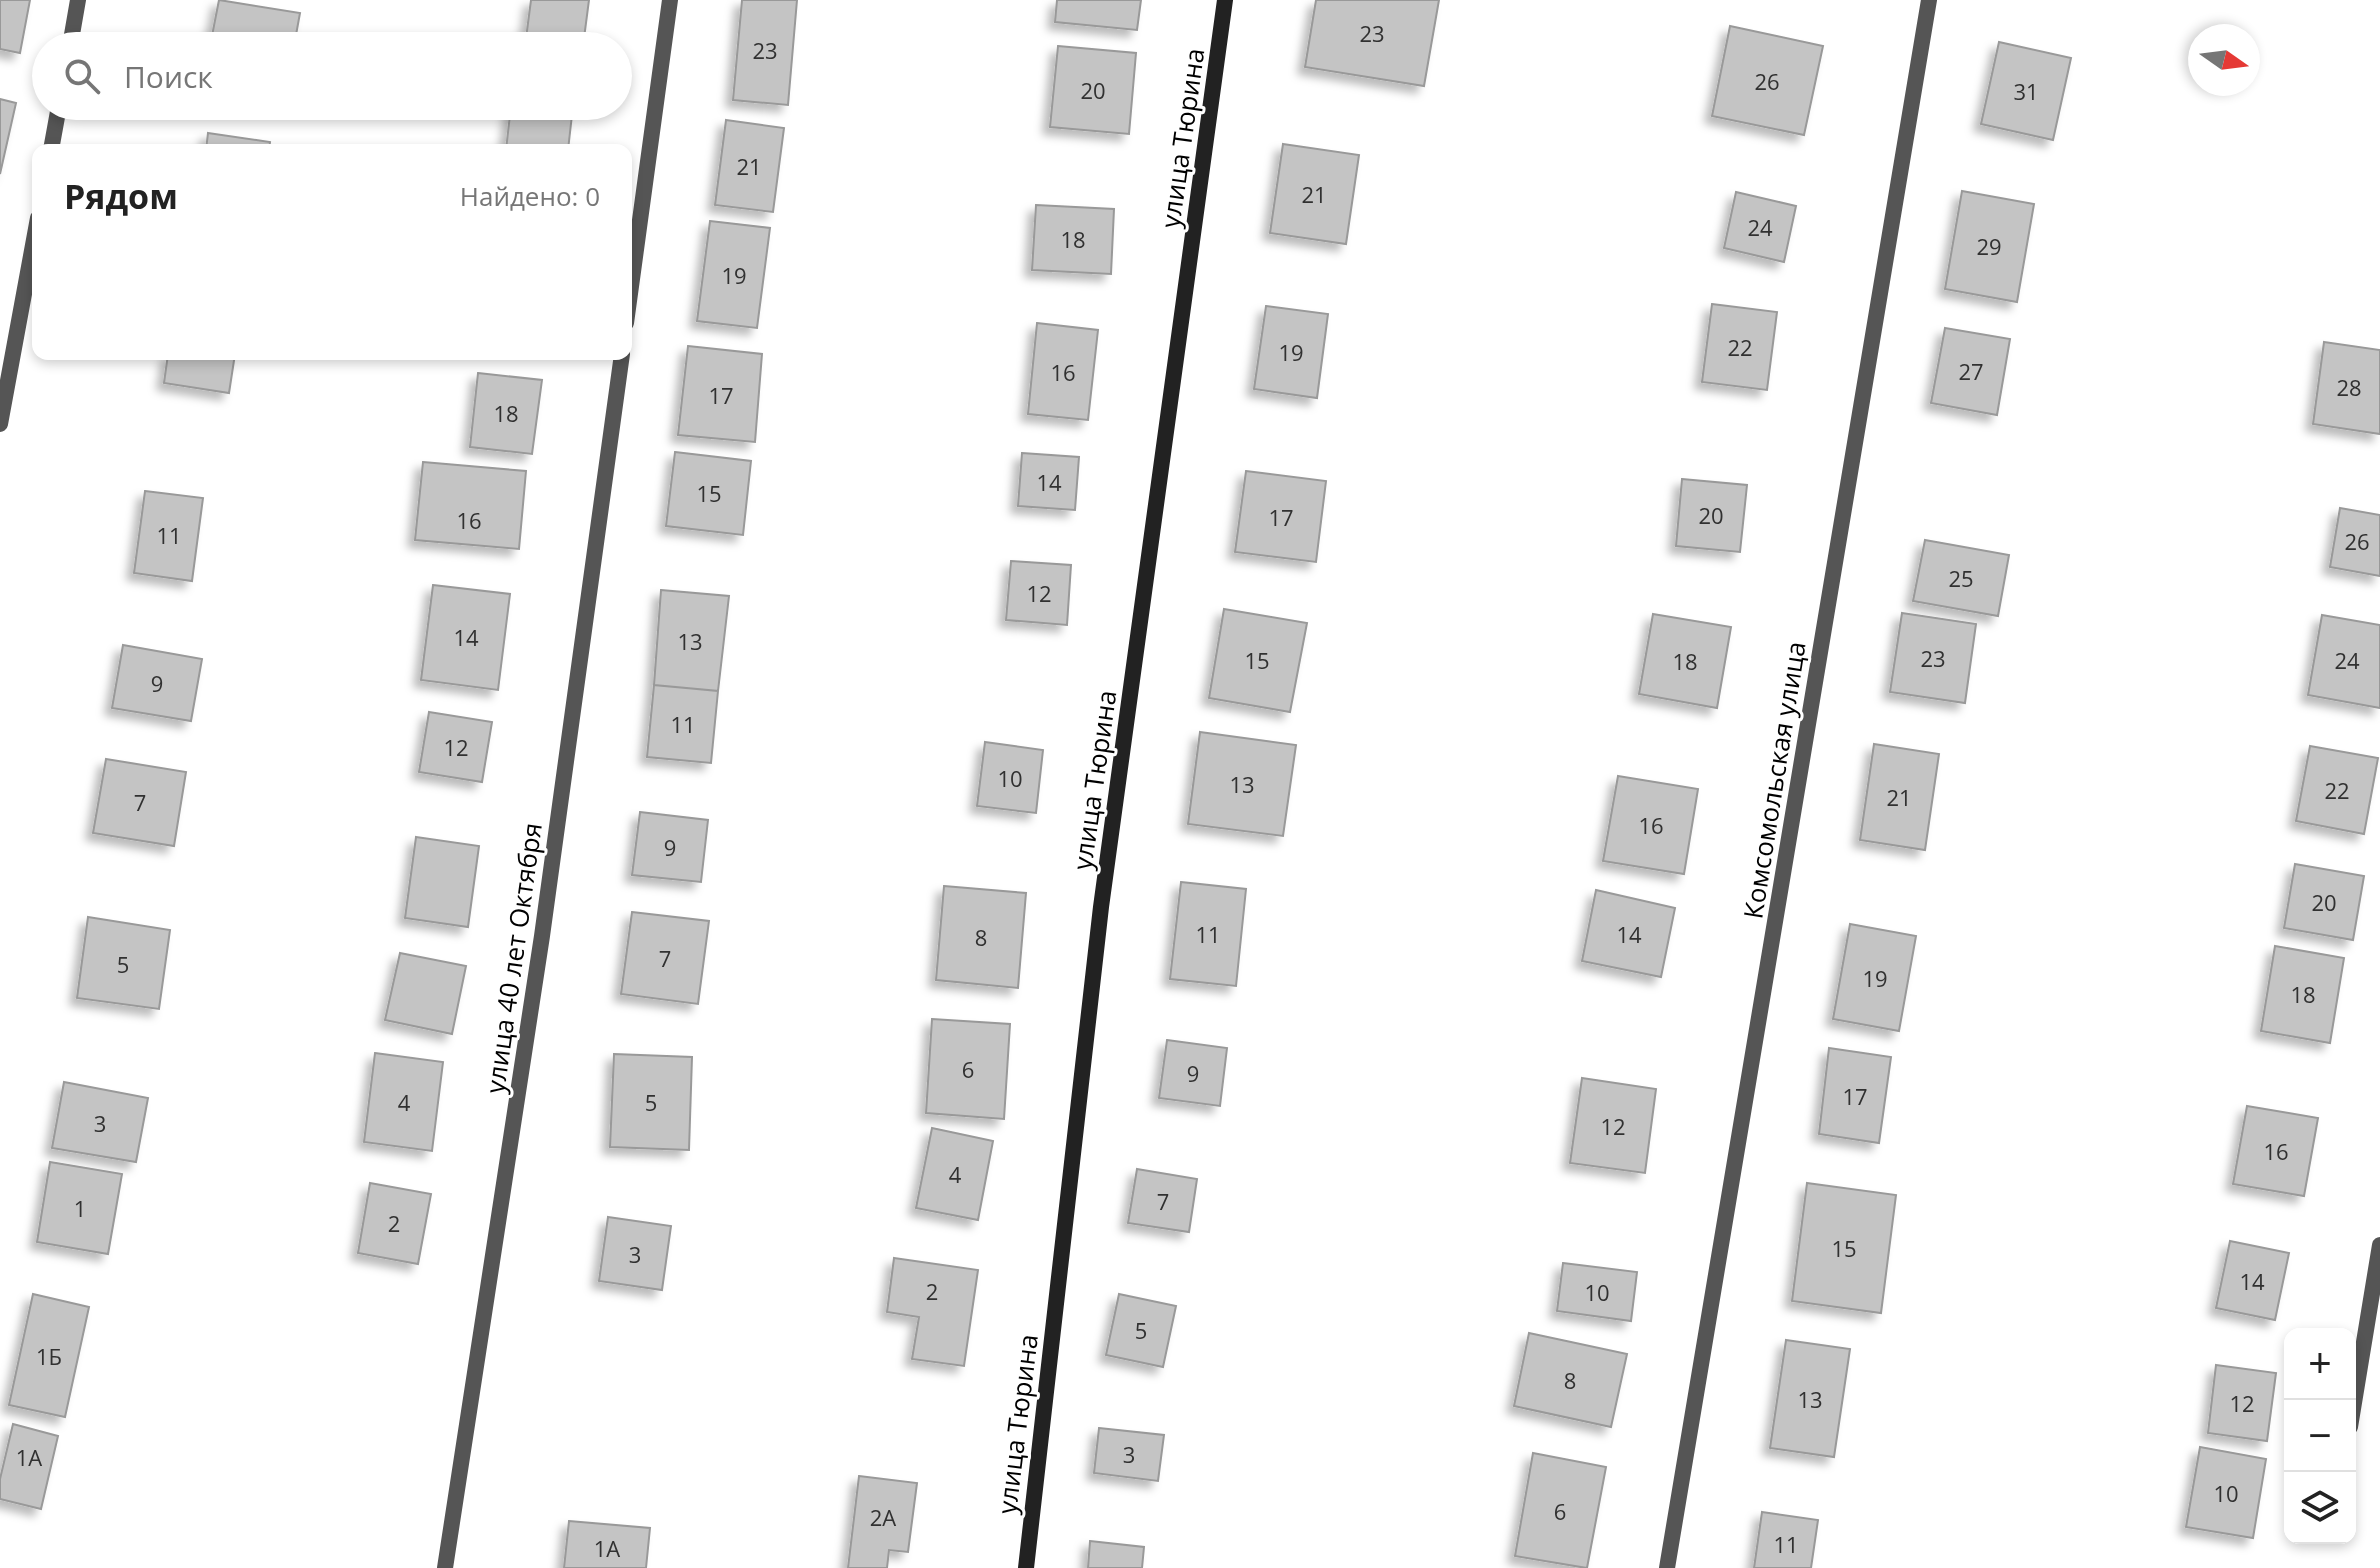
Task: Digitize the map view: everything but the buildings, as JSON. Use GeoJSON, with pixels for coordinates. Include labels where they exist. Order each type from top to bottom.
{"type":"FeatureCollection","features":[{"type":"Feature","properties":{"kind":"street"},"geometry":{"type":"LineString","coordinates":[[72,32],[78,0]]}},
{"type":"Feature","properties":{"kind":"street"},"geometry":{"type":"LineString","coordinates":[[632,279],[670,0]]}},
{"type":"Feature","properties":{"kind":"street","name":"улица Тюрина"},"geometry":{"type":"LineString","coordinates":[[1026,1568],[1101,907],[1225,0]]}},
{"type":"Feature","properties":{"kind":"street","name":"Комсомольская улица"},"geometry":{"type":"LineString","coordinates":[[1667,1568],[1929,0]]}},
{"type":"Feature","properties":{"kind":"street"},"geometry":{"type":"LineString","coordinates":[[52,144],[56,120]]}},
{"type":"Feature","properties":{"kind":"street"},"geometry":{"type":"LineString","coordinates":[[0,424],[32,251]]}},
{"type":"Feature","properties":{"kind":"street","name":"улица 40 лет Октября"},"geometry":{"type":"LineString","coordinates":[[445,1568],[542,936],[621,360]]}},
{"type":"Feature","properties":{"kind":"street"},"geometry":{"type":"LineString","coordinates":[[2354,1400],[2380,1245]]}}]}
